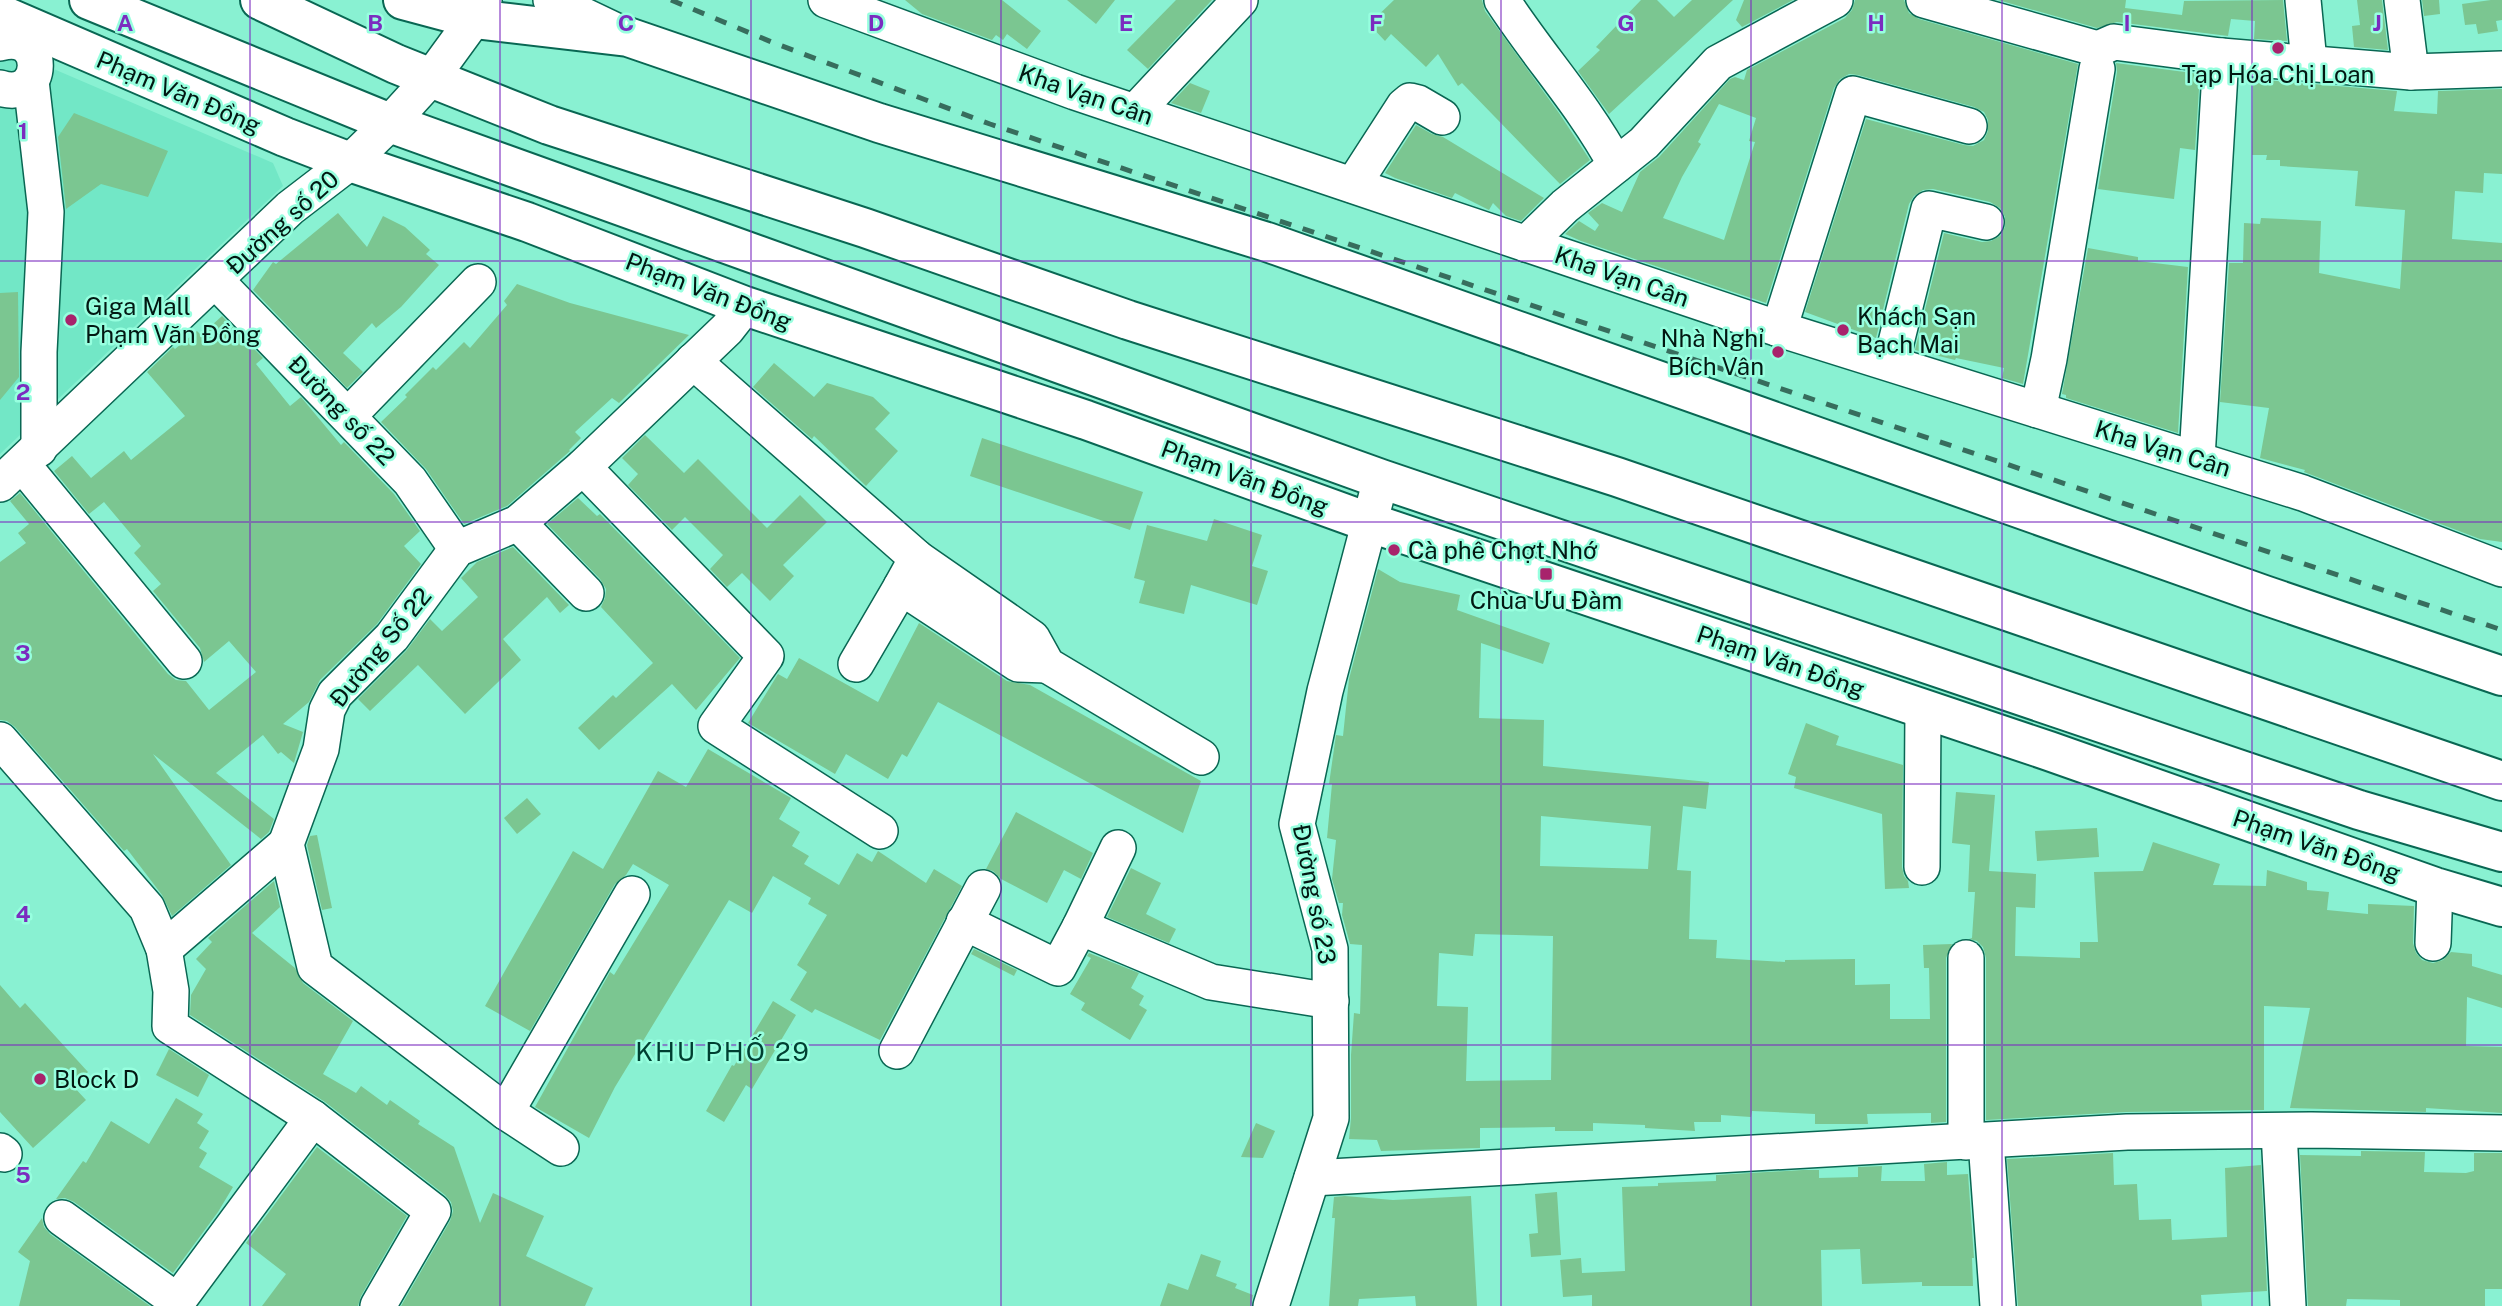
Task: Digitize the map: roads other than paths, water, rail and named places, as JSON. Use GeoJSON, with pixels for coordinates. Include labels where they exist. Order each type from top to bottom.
{"type":"FeatureCollection","features":[{"type":"Feature","properties":{"kind":"main road","name":"Phạm Văn Đồng"},"geometry":{"type":"LineString","coordinates":[[89,0],[390,123],[1381,479],[2359,810],[2502,852]]}},
{"type":"Feature","properties":{"kind":"main road"},"geometry":{"type":"LineString","coordinates":[[260,0],[431,78],[549,125],[865,228],[1128,320],[1617,477],[2502,781]]}},
{"type":"Feature","properties":{"kind":"main road"},"geometry":{"type":"LineString","coordinates":[[403,0],[479,10],[628,37],[879,123],[1267,242],[2264,595],[2502,676]]}},
{"type":"Feature","properties":{"kind":"main road","name":"Phạm Văn Đồng"},"geometry":{"type":"LineString","coordinates":[[14,25],[350,162],[527,222],[745,306],[1086,420],[1371,523],[1923,709],[2435,887],[2502,907]]}},
{"type":"Feature","properties":{"kind":"street"},"geometry":{"type":"LineString","coordinates":[[551,0],[628,37]]}},
{"type":"Feature","properties":{"kind":"street","name":"Kha Vạn Cân"},"geometry":{"type":"LineString","coordinates":[[826,0],[1075,92],[1779,329],[2303,493],[2502,569]]}},
{"type":"Feature","properties":{"kind":"street"},"geometry":{"type":"LineString","coordinates":[[1136,111],[1240,0]]}},
{"type":"Feature","properties":{"kind":"street"},"geometry":{"type":"LineString","coordinates":[[1526,244],[1564,206],[1644,143],[1717,62],[1835,0]]}},
{"type":"Feature","properties":{"kind":"street"},"geometry":{"type":"LineString","coordinates":[[1924,0],[2098,49],[2114,42],[2221,56],[2411,72],[2502,69]]}},
{"type":"Feature","properties":{"kind":"street"},"geometry":{"type":"LineString","coordinates":[[2303,0],[2309,62]]}},
{"type":"Feature","properties":{"kind":"street"},"geometry":{"type":"LineString","coordinates":[[2402,0],[2411,72]]}},
{"type":"Feature","properties":{"kind":"street"},"geometry":{"type":"LineString","coordinates":[[1507,3],[1574,96],[1616,165]]}},
{"type":"Feature","properties":{"kind":"street","name":"Đường số 20"},"geometry":{"type":"LineString","coordinates":[[20,466],[290,208],[350,162],[390,123],[431,78],[479,10]]}},
{"type":"Feature","properties":{"kind":"street"},"geometry":{"type":"LineString","coordinates":[[14,25],[24,44],[34,55],[36,64],[16,85],[46,212],[39,352],[20,466],[184,661]]}},
{"type":"Feature","properties":{"kind":"street"},"geometry":{"type":"LineString","coordinates":[[2197,458],[2221,56]]}},
{"type":"Feature","properties":{"kind":"street"},"geometry":{"type":"LineString","coordinates":[[2038,410],[2049,359],[2097,69]]}},
{"type":"Feature","properties":{"kind":"street"},"geometry":{"type":"LineString","coordinates":[[1779,329],[1853,94],[1969,126]]}},
{"type":"Feature","properties":{"kind":"street"},"geometry":{"type":"LineString","coordinates":[[1353,185],[1404,106],[1410,101],[1442,117]]}},
{"type":"Feature","properties":{"kind":"street"},"geometry":{"type":"LineString","coordinates":[[1891,363],[1929,209],[1986,222]]}},
{"type":"Feature","properties":{"kind":"street","name":"Đường số 22"},"geometry":{"type":"LineString","coordinates":[[216,281],[411,481],[457,549]]}},
{"type":"Feature","properties":{"kind":"street"},"geometry":{"type":"LineString","coordinates":[[349,415],[478,282]]}},
{"type":"Feature","properties":{"kind":"street"},"geometry":{"type":"LineString","coordinates":[[457,549],[518,523],[583,467],[693,362],[745,306]]}},
{"type":"Feature","properties":{"kind":"street"},"geometry":{"type":"LineString","coordinates":[[693,362],[909,573],[1032,638],[1047,665],[1201,757]]}},
{"type":"Feature","properties":{"kind":"street"},"geometry":{"type":"LineString","coordinates":[[583,467],[766,656],[716,726],[880,831]]}},
{"type":"Feature","properties":{"kind":"street","name":"Đường số 23"},"geometry":{"type":"LineString","coordinates":[[1271,1306],[1331,1118],[1330,949],[1297,824],[1325,691],[1381,479]]}},
{"type":"Feature","properties":{"kind":"street"},"geometry":{"type":"LineString","coordinates":[[518,523],[586,593]]}},
{"type":"Feature","properties":{"kind":"street","name":"Đường Số 22"},"geometry":{"type":"LineString","coordinates":[[286,844],[321,749],[327,710],[335,694],[392,637],[457,549]]}},
{"type":"Feature","properties":{"kind":"street"},"geometry":{"type":"LineString","coordinates":[[856,664],[909,573]]}},
{"type":"Feature","properties":{"kind":"street"},"geometry":{"type":"LineString","coordinates":[[1922,867],[1923,709]]}},
{"type":"Feature","properties":{"kind":"street"},"geometry":{"type":"LineString","coordinates":[[0,740],[147,908],[164,949],[171,991],[170,1026],[313,1118],[433,1211],[378,1306]]}},
{"type":"Feature","properties":{"kind":"street"},"geometry":{"type":"LineString","coordinates":[[164,949],[286,844],[315,967],[506,1111],[561,1148]]}},
{"type":"Feature","properties":{"kind":"street"},"geometry":{"type":"LineString","coordinates":[[964,922],[1058,968],[1118,848]]}},
{"type":"Feature","properties":{"kind":"street"},"geometry":{"type":"LineString","coordinates":[[2433,943],[2435,887]]}},
{"type":"Feature","properties":{"kind":"street"},"geometry":{"type":"LineString","coordinates":[[897,1051],[983,888]]}},
{"type":"Feature","properties":{"kind":"street"},"geometry":{"type":"LineString","coordinates":[[506,1111],[632,894]]}},
{"type":"Feature","properties":{"kind":"street"},"geometry":{"type":"LineString","coordinates":[[1080,927],[1211,982],[1331,1001]]}},
{"type":"Feature","properties":{"kind":"street"},"geometry":{"type":"LineString","coordinates":[[1966,958],[1976,1141],[1998,1306]]}},
{"type":"Feature","properties":{"kind":"street"},"geometry":{"type":"LineString","coordinates":[[62,1218],[176,1303],[313,1118]]}},
{"type":"Feature","properties":{"kind":"street"},"geometry":{"type":"LineString","coordinates":[[2279,1130],[2288,1306]]}},
{"type":"Feature","properties":{"kind":"street"},"geometry":{"type":"LineString","coordinates":[[1312,1178],[2127,1132],[2279,1130],[2502,1133]]}},
{"type":"Feature","properties":{"kind":"railway"},"geometry":{"type":"LineString","coordinates":[[671,0],[774,43],[990,124],[2502,630]]}},
{"type":"Feature","properties":{"kind":"place","name":"Tạp Hóa Chị Loan"},"geometry":{"type":"Point","coordinates":[2278,48]}},
{"type":"Feature","properties":{"kind":"place","name":"Giga Mall Phạm Văn Đồng"},"geometry":{"type":"Point","coordinates":[71,320]}},
{"type":"Feature","properties":{"kind":"place","name":"Khách Sạn Bạch Mai"},"geometry":{"type":"Point","coordinates":[1843,330]}},
{"type":"Feature","properties":{"kind":"place","name":"Nhà Nghỉ Bích Vân"},"geometry":{"type":"Point","coordinates":[1778,352]}},
{"type":"Feature","properties":{"kind":"place","name":"Cà phê Chợt Nhớ"},"geometry":{"type":"Point","coordinates":[1394,550]}},
{"type":"Feature","properties":{"kind":"place","name":"Chùa Ưu Đàm"},"geometry":{"type":"Point","coordinates":[1546,574]}},
{"type":"Feature","properties":{"kind":"place","name":"Block D"},"geometry":{"type":"Point","coordinates":[40,1079]}},
{"type":"Feature","properties":{"kind":"district","name":"KHU PHỐ 29"},"geometry":{"type":"Point","coordinates":[723,1051]}}]}
